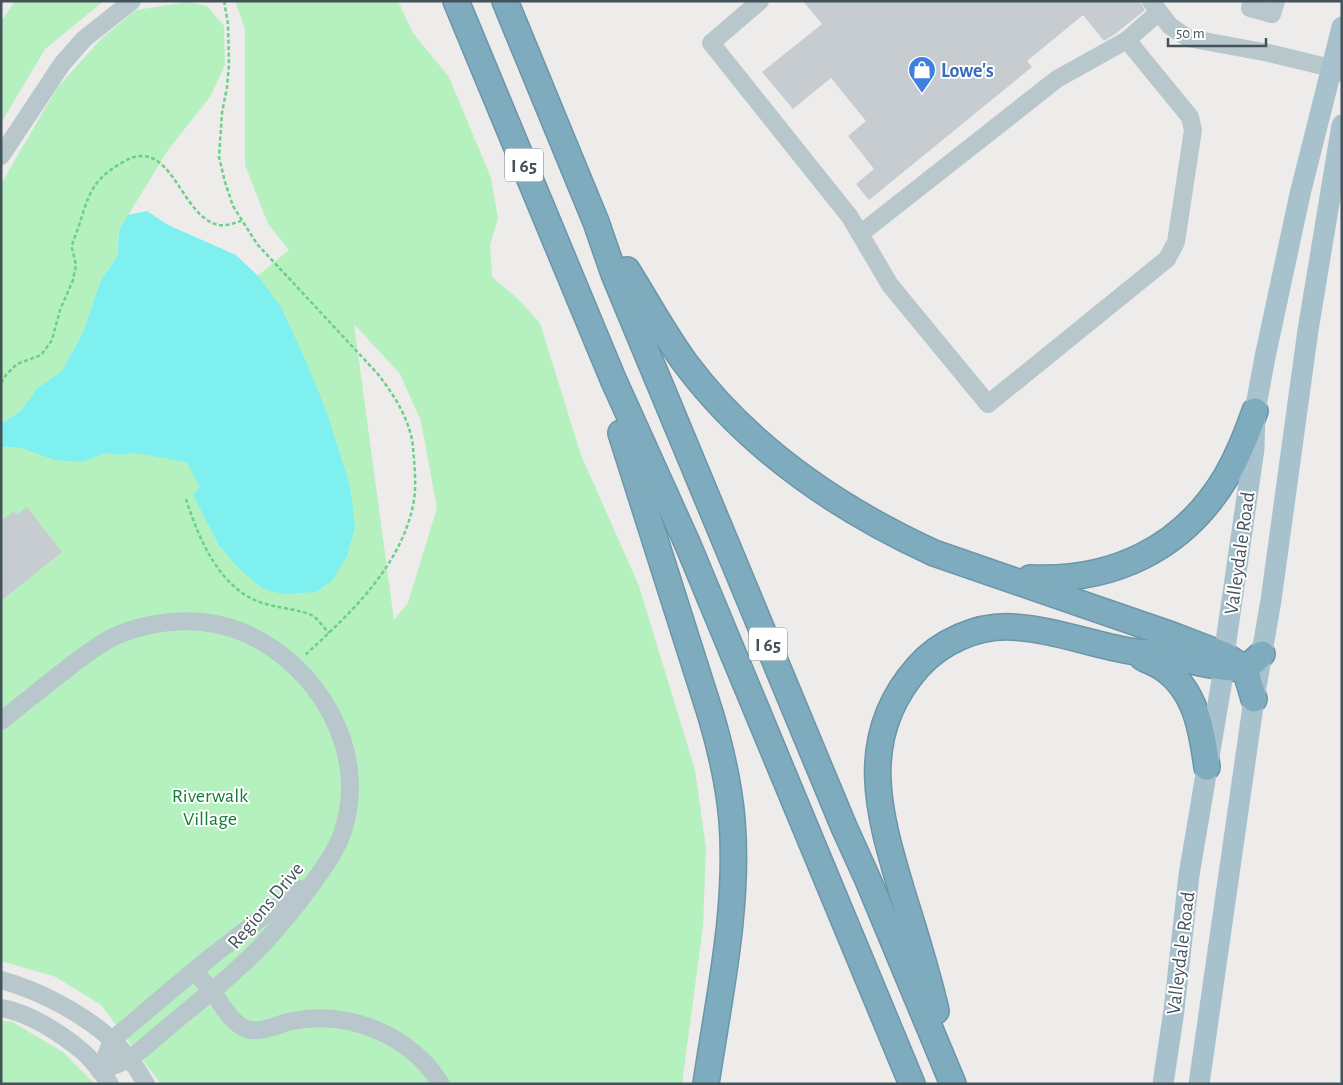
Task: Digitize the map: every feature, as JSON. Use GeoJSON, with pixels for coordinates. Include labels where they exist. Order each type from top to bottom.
{"type":"FeatureCollection","features":[{"type":"Feature","properties":{"kind":"highway","name":"I 65"},"geometry":{"type":"LineString","coordinates":[[456,1],[592,330],[634,428],[688,545],[912,1084]]}},
{"type":"Feature","properties":{"kind":"highway","name":"I 65"},"geometry":{"type":"LineString","coordinates":[[505,1],[596,222],[614,274],[844,827],[949,1073]]}},
{"type":"Feature","properties":{"kind":"highway"},"geometry":{"type":"LineString","coordinates":[[596,222],[685,363],[728,412],[779,460],[812,486],[897,536],[934,553],[1012,579],[1239,662],[1254,699]]}},
{"type":"Feature","properties":{"kind":"highway"},"geometry":{"type":"LineString","coordinates":[[592,330],[620,429],[722,753],[727,786],[733,875],[726,962],[706,1084]]}},
{"type":"Feature","properties":{"kind":"highway"},"geometry":{"type":"LineString","coordinates":[[1012,579],[1054,580],[1099,573],[1141,557],[1166,543],[1188,525],[1225,478],[1246,437],[1255,411]]}},
{"type":"Feature","properties":{"kind":"highway"},"geometry":{"type":"LineString","coordinates":[[949,1073],[930,983],[881,815],[877,784],[880,739],[886,716],[897,694],[924,660],[942,646],[960,636],[986,628],[1037,629],[1131,651],[1239,662]]}},
{"type":"Feature","properties":{"kind":"highway"},"geometry":{"type":"LineString","coordinates":[[1131,651],[1162,667],[1174,678],[1192,702],[1199,720],[1207,767]]}},
{"type":"Feature","properties":{"kind":"main road","name":"Valleydale Road"},"geometry":{"type":"LineString","coordinates":[[1239,662],[1255,411],[1264,357],[1300,194],[1338,68],[1342,27]]}},
{"type":"Feature","properties":{"kind":"main road","name":"Valleydale Road"},"geometry":{"type":"LineString","coordinates":[[1163,1084],[1174,1010],[1189,875],[1207,767],[1239,662],[1308,330],[1342,125]]}},
{"type":"Feature","properties":{"kind":"main road","name":"Valleydale Road"},"geometry":{"type":"LineString","coordinates":[[1199,1084],[1254,699]]}},
{"type":"Feature","properties":{"kind":"street"},"geometry":{"type":"LineString","coordinates":[[1,156],[62,64],[84,39],[132,1]]}},
{"type":"Feature","properties":{"kind":"street"},"geometry":{"type":"LineString","coordinates":[[760,1],[711,43],[850,217],[890,285],[988,404],[1167,259],[1176,242],[1194,130],[1190,118],[1127,40]]}},
{"type":"Feature","properties":{"kind":"street"},"geometry":{"type":"LineString","coordinates":[[1251,1],[1250,8],[1272,14],[1276,1]]}},
{"type":"Feature","properties":{"kind":"street"},"geometry":{"type":"LineString","coordinates":[[860,234],[1057,79],[1127,40],[1160,13],[1188,38],[1338,68]]}},
{"type":"Feature","properties":{"kind":"street","name":"Regions Drive"},"geometry":{"type":"LineString","coordinates":[[1,721],[98,645],[121,633],[160,623],[185,621],[211,624],[236,630],[268,646],[294,665],[317,692],[333,716],[343,740],[348,762],[350,801],[339,842],[327,864],[276,931],[239,969],[105,1077]]}},
{"type":"Feature","properties":{"kind":"street","name":"Regions Drive"},"geometry":{"type":"LineString","coordinates":[[105,1077],[112,1040],[194,971],[261,918],[294,895],[327,864]]}},
{"type":"Feature","properties":{"kind":"street"},"geometry":{"type":"LineString","coordinates":[[194,971],[234,1020],[244,1028],[249,1030],[316,1018],[352,1022],[378,1030],[402,1043],[414,1053],[441,1084]]}},
{"type":"Feature","properties":{"kind":"street"},"geometry":{"type":"LineString","coordinates":[[1,980],[30,989],[55,1001],[112,1040],[129,1059],[146,1084]]}},
{"type":"Feature","properties":{"kind":"street"},"geometry":{"type":"LineString","coordinates":[[1,1008],[10,1009],[55,1032],[83,1051],[105,1077]]}},
{"type":"Feature","properties":{"kind":"path"},"geometry":{"type":"LineString","coordinates":[[224,1],[228,24],[229,65],[222,113],[220,157],[225,182],[233,206],[257,244],[386,384],[400,406],[411,433],[416,482],[414,501],[408,522],[394,554],[380,576],[358,603],[294,665]]}},
{"type":"Feature","properties":{"kind":"path"},"geometry":{"type":"LineString","coordinates":[[1,383],[17,364],[41,355],[52,340],[60,310],[73,280],[76,265],[72,248],[73,241],[95,186],[114,167],[129,158],[145,156],[156,159],[164,166],[196,208],[208,220],[218,225],[229,225],[241,220]]}},
{"type":"Feature","properties":{"kind":"path"},"geometry":{"type":"LineString","coordinates":[[186,499],[194,524],[206,549],[233,585],[257,601],[306,613],[314,617],[329,633]]}},
{"type":"Feature","properties":{"kind":"green space"},"geometry":{"type":"Polygon","coordinates":[[[15,1],[104,1],[45,49],[1,123],[1,22],[15,1]]]}},
{"type":"Feature","properties":{"kind":"green space","name":"Riverwalk Village"},"geometry":{"type":"Polygon","coordinates":[[[235,1],[398,1],[413,33],[449,77],[491,178],[498,219],[490,245],[492,277],[517,298],[540,323],[581,455],[639,586],[695,770],[706,848],[703,926],[682,1084],[161,1084],[101,1005],[56,977],[1,961],[1,447],[21,448],[41,454],[289,250],[268,224],[245,165],[245,29],[235,1]],[[354,324],[394,620],[408,603],[437,508],[421,421],[400,374],[354,324]]]}},
{"type":"Feature","properties":{"kind":"green space"},"geometry":{"type":"Polygon","coordinates":[[[188,2],[207,6],[224,26],[225,65],[210,97],[168,150],[119,230],[118,255],[101,280],[83,332],[62,371],[37,388],[22,410],[1,424],[1,184],[57,88],[101,39],[136,10],[188,2]]]}},
{"type":"Feature","properties":{"kind":"green space"},"geometry":{"type":"Polygon","coordinates":[[[1,1021],[11,1021],[63,1052],[95,1084],[1,1084],[1,1021]]]}},
{"type":"Feature","properties":{"kind":"water"},"geometry":{"type":"Polygon","coordinates":[[[147,211],[168,225],[236,255],[258,276],[282,309],[308,366],[327,413],[350,486],[355,527],[347,556],[332,581],[316,592],[282,594],[262,588],[239,569],[219,545],[193,495],[200,486],[186,462],[135,453],[119,455],[104,453],[83,462],[55,460],[21,448],[1,447],[1,424],[22,410],[37,388],[62,371],[83,332],[101,280],[118,255],[119,230],[128,215],[147,211]]]}},
{"type":"Feature","properties":{"kind":"building","name":"Lowe's"},"geometry":{"type":"Polygon","coordinates":[[[803,1],[1140,1],[1145,10],[1104,41],[1083,15],[1027,61],[1032,67],[869,200],[856,184],[874,169],[848,136],[866,121],[831,78],[793,109],[762,72],[822,24],[803,1]]]}},
{"type":"Feature","properties":{"kind":"building"},"geometry":{"type":"Polygon","coordinates":[[[27,507],[62,552],[1,601],[1,521],[14,511],[17,515],[27,507]]]}},
{"type":"Feature","properties":{"kind":"place","name":"Lowe's"},"geometry":{"type":"Point","coordinates":[922,94]}}]}
